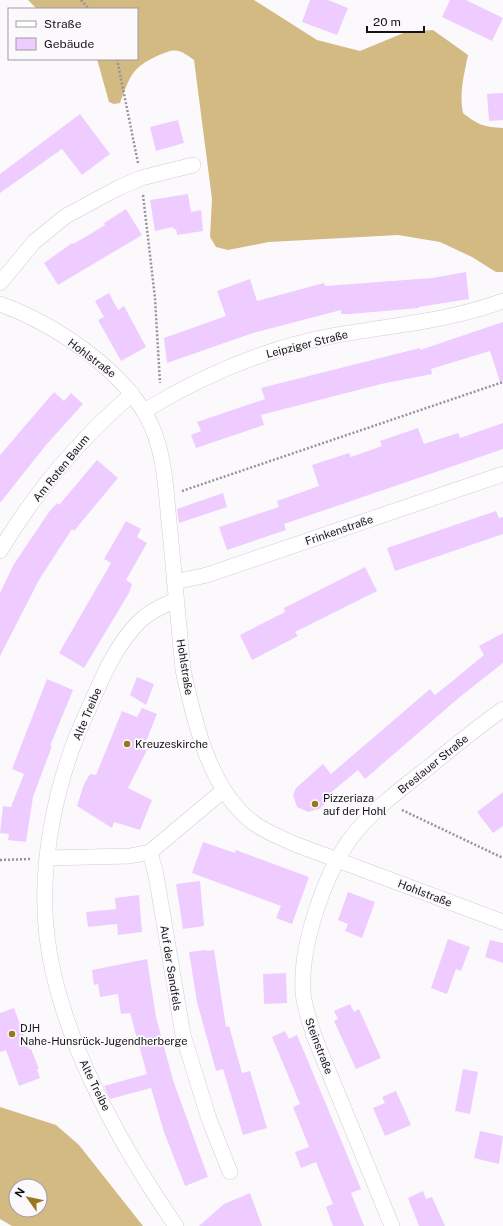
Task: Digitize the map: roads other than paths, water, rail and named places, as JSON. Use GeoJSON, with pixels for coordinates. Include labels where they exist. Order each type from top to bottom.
{"type":"FeatureCollection","features":[{"type":"Feature","properties":{"kind":"street"},"geometry":{"type":"LineString","coordinates":[[0,283],[34,242],[66,216],[118,188],[141,178],[193,165]]}},
{"type":"Feature","properties":{"kind":"street","name":"Leipziger Straße"},"geometry":{"type":"LineString","coordinates":[[144,411],[195,382],[226,368],[299,344],[337,335],[436,320],[503,301]]}},
{"type":"Feature","properties":{"kind":"street","name":"Hohlstraße"},"geometry":{"type":"LineString","coordinates":[[0,304],[32,318],[89,354],[116,376],[132,394],[144,411],[152,427],[160,449],[166,496],[183,670],[190,700],[210,760],[224,790],[238,808],[261,828],[292,842],[503,922]]}},
{"type":"Feature","properties":{"kind":"street","name":"Am Roten Baum"},"geometry":{"type":"LineString","coordinates":[[0,551],[22,517],[73,451],[102,420],[132,394]]}},
{"type":"Feature","properties":{"kind":"street","name":"Frinkenstraße"},"geometry":{"type":"LineString","coordinates":[[174,582],[207,574],[503,474]]}},
{"type":"Feature","properties":{"kind":"street","name":"Alte Treibe"},"geometry":{"type":"LineString","coordinates":[[176,600],[156,609],[140,620],[124,639],[106,671],[85,716],[68,760],[57,795],[47,858],[46,895],[47,936],[55,978],[67,1019],[82,1058],[130,1154],[176,1226]]}},
{"type":"Feature","properties":{"kind":"street","name":"Breslauer Straße"},"geometry":{"type":"LineString","coordinates":[[337,860],[361,826],[386,802],[503,709]]}},
{"type":"Feature","properties":{"kind":"street"},"geometry":{"type":"LineString","coordinates":[[47,858],[130,856],[150,852],[224,790]]}},
{"type":"Feature","properties":{"kind":"street","name":"Auf der Sandfels"},"geometry":{"type":"LineString","coordinates":[[150,852],[156,875],[168,958],[183,1035],[209,1119],[230,1172]]}},
{"type":"Feature","properties":{"kind":"street","name":"Steinstraße"},"geometry":{"type":"LineString","coordinates":[[337,860],[313,922],[303,972],[303,993],[314,1036],[392,1226]]}},
{"type":"Feature","properties":{"kind":"place","name":"Kreuzeskirche"},"geometry":{"type":"Point","coordinates":[127,744]}},
{"type":"Feature","properties":{"kind":"place","name":"Pizzeriaza auf der Hohl"},"geometry":{"type":"Point","coordinates":[315,804]}},
{"type":"Feature","properties":{"kind":"place","name":"DJH Nahe-Hunsrück-Jugendherberge"},"geometry":{"type":"Point","coordinates":[12,1034]}}]}
